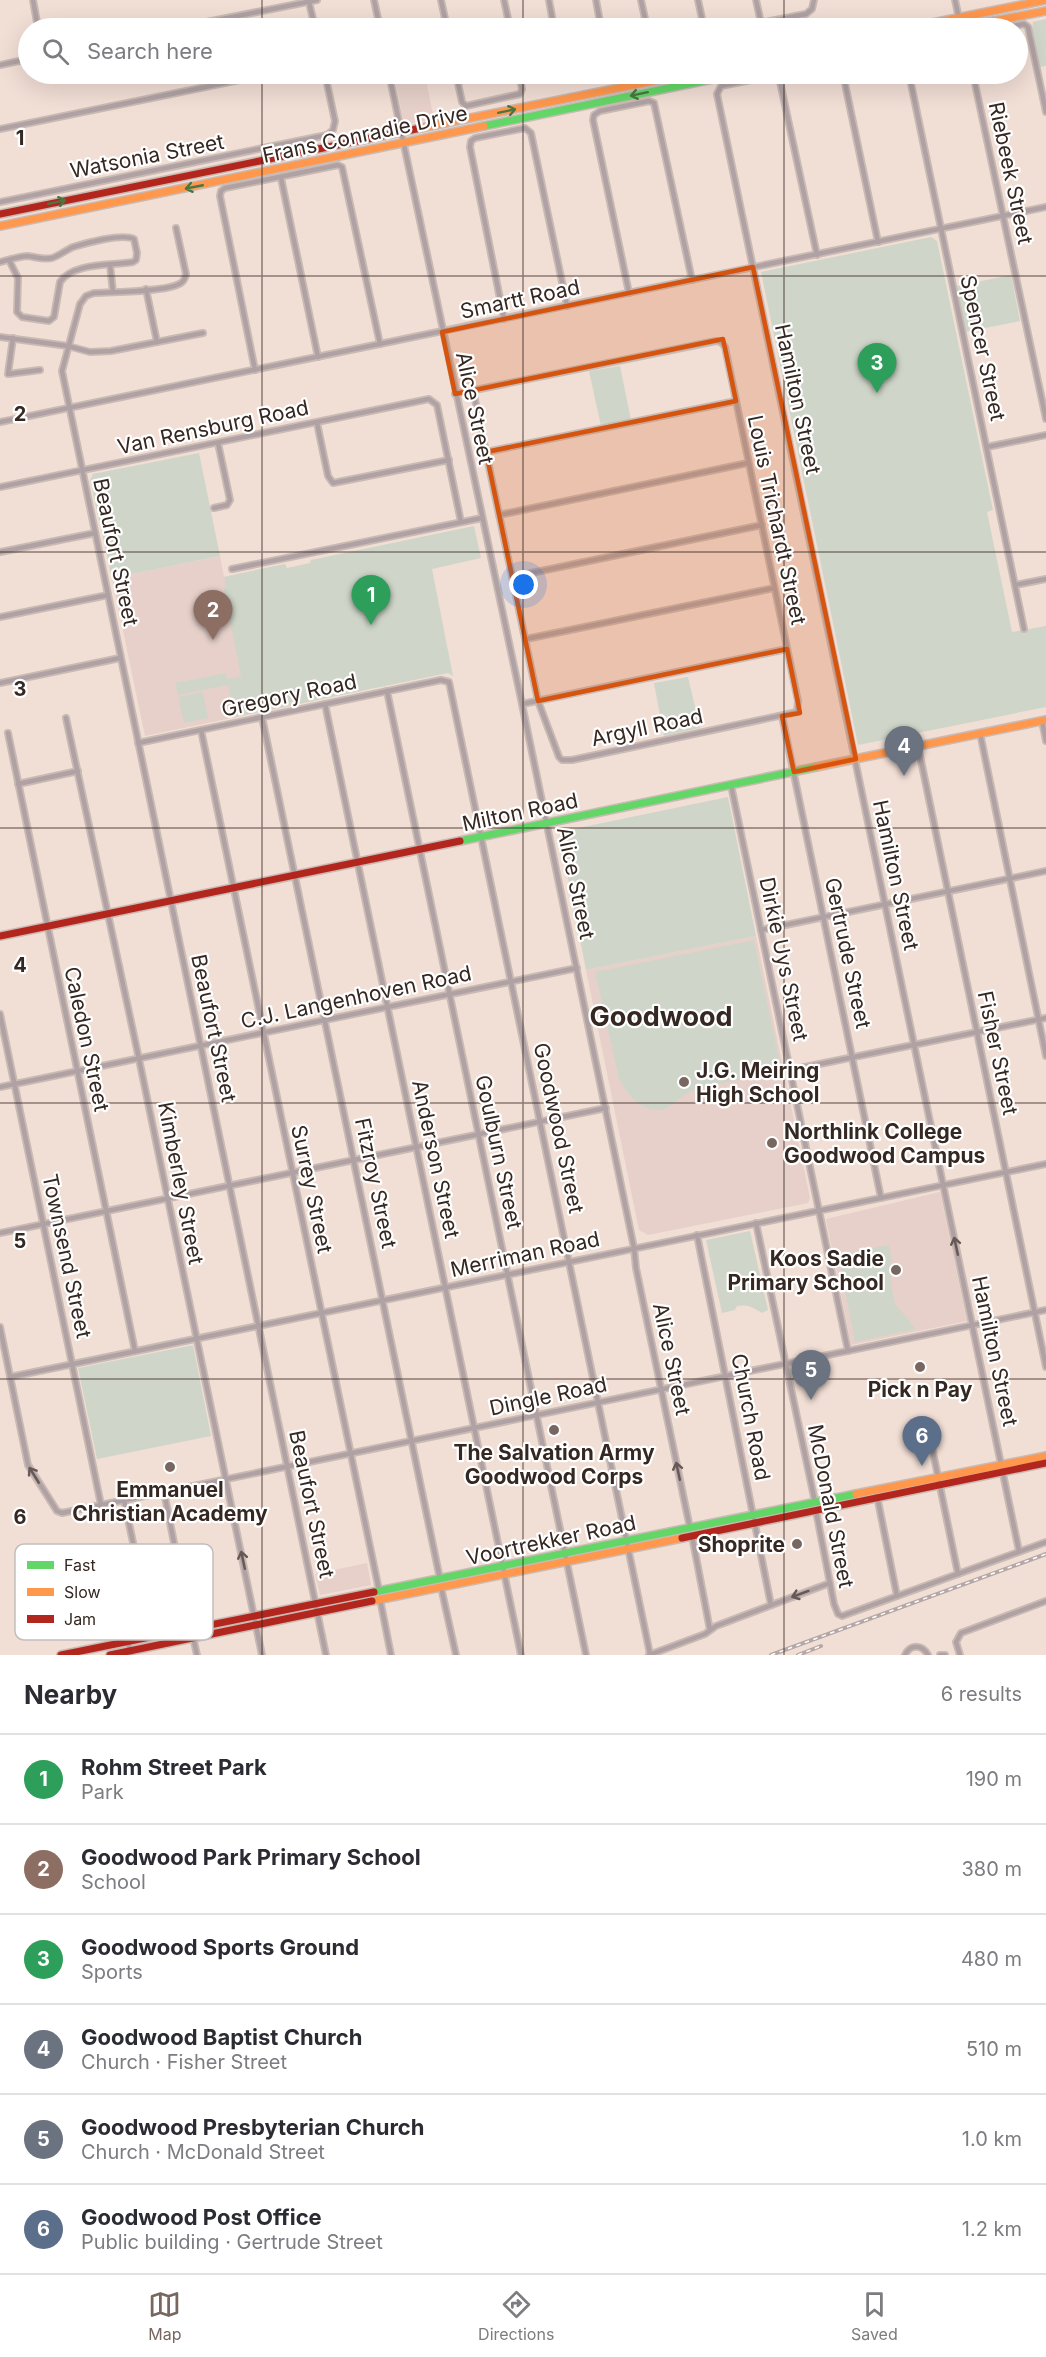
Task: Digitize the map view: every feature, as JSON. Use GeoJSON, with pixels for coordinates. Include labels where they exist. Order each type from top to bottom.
{"type":"FeatureCollection","features":[{"type":"Feature","properties":{"kind":"main road"},"geometry":{"type":"LineString","coordinates":[[959,18],[1046,0]]}},
{"type":"Feature","properties":{"kind":"main road"},"geometry":{"type":"LineString","coordinates":[[1010,18],[1046,11]]}},
{"type":"Feature","properties":{"kind":"main road","name":"Frans Conradie Drive"},"geometry":{"type":"LineString","coordinates":[[0,214],[639,84]]}},
{"type":"Feature","properties":{"kind":"main road","name":"Frans Conradie Drive"},"geometry":{"type":"LineString","coordinates":[[0,226],[340,158],[403,142],[688,84]]}},
{"type":"Feature","properties":{"kind":"main road","name":"Milton Road"},"geometry":{"type":"LineString","coordinates":[[0,936],[1044,720]]}},
{"type":"Feature","properties":{"kind":"main road","name":"Voortrekker Road"},"geometry":{"type":"LineString","coordinates":[[1002,1469],[1046,1456]]}},
{"type":"Feature","properties":{"kind":"main road","name":"Voortrekker Road"},"geometry":{"type":"LineString","coordinates":[[213,1629],[940,1481],[1046,1463]]}},
{"type":"Feature","properties":{"kind":"main road","name":"Voortrekker Road"},"geometry":{"type":"LineString","coordinates":[[61,1655],[144,1640]]}},
{"type":"Feature","properties":{"kind":"main road","name":"Voortrekker Road"},"geometry":{"type":"LineString","coordinates":[[111,1655],[130,1653],[172,1640]]}},
{"type":"Feature","properties":{"kind":"street"},"geometry":{"type":"LineString","coordinates":[[33,0],[36,18]]}},
{"type":"Feature","properties":{"kind":"street"},"geometry":{"type":"LineString","coordinates":[[228,18],[317,0]]}},
{"type":"Feature","properties":{"kind":"street"},"geometry":{"type":"LineString","coordinates":[[374,0],[378,18]]}},
{"type":"Feature","properties":{"kind":"street"},"geometry":{"type":"LineString","coordinates":[[441,0],[445,18]]}},
{"type":"Feature","properties":{"kind":"street"},"geometry":{"type":"LineString","coordinates":[[504,0],[508,18]]}},
{"type":"Feature","properties":{"kind":"street"},"geometry":{"type":"LineString","coordinates":[[549,0],[552,18]]}},
{"type":"Feature","properties":{"kind":"street"},"geometry":{"type":"LineString","coordinates":[[596,0],[599,18]]}},
{"type":"Feature","properties":{"kind":"street"},"geometry":{"type":"LineString","coordinates":[[641,0],[645,18]]}},
{"type":"Feature","properties":{"kind":"street"},"geometry":{"type":"LineString","coordinates":[[698,0],[702,18]]}},
{"type":"Feature","properties":{"kind":"street"},"geometry":{"type":"LineString","coordinates":[[756,0],[760,18]]}},
{"type":"Feature","properties":{"kind":"street"},"geometry":{"type":"LineString","coordinates":[[786,18],[806,14],[812,9],[814,0]]}},
{"type":"Feature","properties":{"kind":"street"},"geometry":{"type":"LineString","coordinates":[[955,0],[959,18]]}},
{"type":"Feature","properties":{"kind":"street"},"geometry":{"type":"LineString","coordinates":[[309,2],[313,18]]}},
{"type":"Feature","properties":{"kind":"street"},"geometry":{"type":"LineString","coordinates":[[1028,28],[1046,112]]}},
{"type":"Feature","properties":{"kind":"street"},"geometry":{"type":"LineString","coordinates":[[0,65],[18,61]]}},
{"type":"Feature","properties":{"kind":"street"},"geometry":{"type":"LineString","coordinates":[[0,129],[220,84]]}},
{"type":"Feature","properties":{"kind":"street","name":"Watsonia Street"},"geometry":{"type":"LineString","coordinates":[[0,202],[323,137],[333,130],[335,121],[326,84]]}},
{"type":"Feature","properties":{"kind":"street","name":"Alice Street"},"geometry":{"type":"LineString","coordinates":[[391,84],[606,1108],[636,1268],[710,1630]]}},
{"type":"Feature","properties":{"kind":"street"},"geometry":{"type":"LineString","coordinates":[[459,84],[464,105],[474,105],[516,96],[522,92],[521,84]]}},
{"type":"Feature","properties":{"kind":"street","name":"Hamilton Street"},"geometry":{"type":"LineString","coordinates":[[732,84],[721,86],[717,91],[1019,1551]]}},
{"type":"Feature","properties":{"kind":"street","name":"Hamilton Street"},"geometry":{"type":"LineString","coordinates":[[781,84],[817,255]]}},
{"type":"Feature","properties":{"kind":"street"},"geometry":{"type":"LineString","coordinates":[[845,84],[878,242]]}},
{"type":"Feature","properties":{"kind":"street","name":"Spencer Street"},"geometry":{"type":"LineString","coordinates":[[911,84],[1023,629]]}},
{"type":"Feature","properties":{"kind":"street","name":"Riebeek Street"},"geometry":{"type":"LineString","coordinates":[[975,84],[1046,419]]}},
{"type":"Feature","properties":{"kind":"street"},"geometry":{"type":"LineString","coordinates":[[629,293],[593,117],[600,111],[652,102],[656,108],[692,280]]}},
{"type":"Feature","properties":{"kind":"street"},"geometry":{"type":"LineString","coordinates":[[504,319],[470,144],[475,138],[525,128],[531,133],[567,306]]}},
{"type":"Feature","properties":{"kind":"street"},"geometry":{"type":"LineString","coordinates":[[255,370],[220,191],[225,188],[338,165],[342,167],[380,344]]}},
{"type":"Feature","properties":{"kind":"street"},"geometry":{"type":"LineString","coordinates":[[281,178],[318,357]]}},
{"type":"Feature","properties":{"kind":"street","name":"Smartt Road"},"geometry":{"type":"LineString","coordinates":[[0,422],[1046,207]]}},
{"type":"Feature","properties":{"kind":"street"},"geometry":{"type":"LineString","coordinates":[[110,265],[113,292],[180,284],[185,278],[176,228]]}},
{"type":"Feature","properties":{"kind":"street"},"geometry":{"type":"LineString","coordinates":[[0,262],[9,260],[27,256],[51,259],[75,246],[121,236],[134,239],[138,253],[136,260],[132,262],[85,267],[63,278],[60,282],[53,319],[45,321],[22,317],[17,312],[18,278],[9,260]]}},
{"type":"Feature","properties":{"kind":"street"},"geometry":{"type":"LineString","coordinates":[[146,289],[157,342]]}},
{"type":"Feature","properties":{"kind":"street","name":"Beaufort Street"},"geometry":{"type":"LineString","coordinates":[[113,292],[91,293],[80,304],[62,371],[326,1655]]}},
{"type":"Feature","properties":{"kind":"street"},"geometry":{"type":"LineString","coordinates":[[0,337],[68,346],[93,352],[111,351],[203,333]]}},
{"type":"Feature","properties":{"kind":"street"},"geometry":{"type":"LineString","coordinates":[[13,338],[8,374],[40,370]]}},
{"type":"Feature","properties":{"kind":"street","name":"Louis Trichardt Street"},"geometry":{"type":"LineString","coordinates":[[473,390],[718,340],[725,347],[799,709]]}},
{"type":"Feature","properties":{"kind":"street"},"geometry":{"type":"LineString","coordinates":[[455,394],[473,390]]}},
{"type":"Feature","properties":{"kind":"street","name":"Alice Street"},"geometry":{"type":"LineString","coordinates":[[473,390],[538,701]]}},
{"type":"Feature","properties":{"kind":"street","name":"Alice Street"},"geometry":{"type":"LineString","coordinates":[[432,400],[437,405],[462,522]]}},
{"type":"Feature","properties":{"kind":"street","name":"Van Rensburg Road"},"geometry":{"type":"LineString","coordinates":[[0,487],[432,400]]}},
{"type":"Feature","properties":{"kind":"street"},"geometry":{"type":"LineString","coordinates":[[486,452],[736,401]]}},
{"type":"Feature","properties":{"kind":"street"},"geometry":{"type":"LineString","coordinates":[[317,423],[330,482],[341,482],[449,460]]}},
{"type":"Feature","properties":{"kind":"street"},"geometry":{"type":"LineString","coordinates":[[987,447],[1046,435]]}},
{"type":"Feature","properties":{"kind":"street"},"geometry":{"type":"LineString","coordinates":[[214,508],[224,506],[230,500],[218,443]]}},
{"type":"Feature","properties":{"kind":"street"},"geometry":{"type":"LineString","coordinates":[[499,515],[748,463]]}},
{"type":"Feature","properties":{"kind":"street"},"geometry":{"type":"LineString","coordinates":[[232,569],[482,518]]}},
{"type":"Feature","properties":{"kind":"street"},"geometry":{"type":"LineString","coordinates":[[512,577],[762,525]]}},
{"type":"Feature","properties":{"kind":"street"},"geometry":{"type":"LineString","coordinates":[[0,552],[95,532]]}},
{"type":"Feature","properties":{"kind":"street"},"geometry":{"type":"LineString","coordinates":[[1015,585],[1046,579]]}},
{"type":"Feature","properties":{"kind":"street"},"geometry":{"type":"LineString","coordinates":[[526,639],[774,588]]}},
{"type":"Feature","properties":{"kind":"street"},"geometry":{"type":"LineString","coordinates":[[0,617],[108,595]]}},
{"type":"Feature","properties":{"kind":"street"},"geometry":{"type":"LineString","coordinates":[[522,704],[787,650]]}},
{"type":"Feature","properties":{"kind":"street"},"geometry":{"type":"LineString","coordinates":[[0,683],[120,658]]}},
{"type":"Feature","properties":{"kind":"street","name":"Gregory Road"},"geometry":{"type":"LineString","coordinates":[[138,743],[441,680],[447,681]]}},
{"type":"Feature","properties":{"kind":"street","name":"Goodwood Street"},"geometry":{"type":"LineString","coordinates":[[447,681],[451,688],[650,1655]]}},
{"type":"Feature","properties":{"kind":"street","name":"Goulburn Street"},"geometry":{"type":"LineString","coordinates":[[387,691],[586,1655]]}},
{"type":"Feature","properties":{"kind":"street","name":"Argyll Road"},"geometry":{"type":"LineString","coordinates":[[538,701],[556,753],[565,760],[793,714],[799,709]]}},
{"type":"Feature","properties":{"kind":"street","name":"Anderson Street"},"geometry":{"type":"LineString","coordinates":[[325,704],[521,1655]]}},
{"type":"Feature","properties":{"kind":"street","name":"Gertrude Street"},"geometry":{"type":"LineString","coordinates":[[782,716],[881,1197]]}},
{"type":"Feature","properties":{"kind":"street","name":"Fitzroy Street"},"geometry":{"type":"LineString","coordinates":[[262,717],[456,1655]]}},
{"type":"Feature","properties":{"kind":"street","name":"Kimberley Street"},"geometry":{"type":"LineString","coordinates":[[66,718],[262,1655]]}},
{"type":"Feature","properties":{"kind":"street"},"geometry":{"type":"LineString","coordinates":[[1044,720],[1046,741]]}},
{"type":"Feature","properties":{"kind":"street","name":"Surrey Street"},"geometry":{"type":"LineString","coordinates":[[201,730],[391,1655]]}},
{"type":"Feature","properties":{"kind":"street","name":"Caledon Street"},"geometry":{"type":"LineString","coordinates":[[8,733],[135,1351]]}},
{"type":"Feature","properties":{"kind":"street"},"geometry":{"type":"LineString","coordinates":[[980,734],[1046,1056]]}},
{"type":"Feature","properties":{"kind":"street","name":"Fisher Street"},"geometry":{"type":"LineString","coordinates":[[918,746],[1046,1367]]}},
{"type":"Feature","properties":{"kind":"street"},"geometry":{"type":"LineString","coordinates":[[18,784],[78,771]]}},
{"type":"Feature","properties":{"kind":"street","name":"Dirkie Uys Street"},"geometry":{"type":"LineString","coordinates":[[731,785],[848,1351]]}},
{"type":"Feature","properties":{"kind":"street"},"geometry":{"type":"LineString","coordinates":[[761,930],[1046,871]]}},
{"type":"Feature","properties":{"kind":"street","name":"C.J. Langenhoven Road"},"geometry":{"type":"LineString","coordinates":[[0,1087],[577,968]]}},
{"type":"Feature","properties":{"kind":"street","name":"Townsend Street"},"geometry":{"type":"LineString","coordinates":[[0,1014],[101,1504]]}},
{"type":"Feature","properties":{"kind":"street"},"geometry":{"type":"LineString","coordinates":[[789,1070],[1046,1018]]}},
{"type":"Feature","properties":{"kind":"street"},"geometry":{"type":"LineString","coordinates":[[0,1233],[606,1108]]}},
{"type":"Feature","properties":{"kind":"street","name":"Merriman Road"},"geometry":{"type":"LineString","coordinates":[[10,1377],[1046,1164]]}},
{"type":"Feature","properties":{"kind":"street","name":"McDonald Street"},"geometry":{"type":"LineString","coordinates":[[756,1223],[836,1610],[842,1616],[897,1596]]}},
{"type":"Feature","properties":{"kind":"street","name":"Church Road"},"geometry":{"type":"LineString","coordinates":[[697,1235],[771,1605]]}},
{"type":"Feature","properties":{"kind":"street","name":"Dingle Road"},"geometry":{"type":"LineString","coordinates":[[10,1377],[28,1464],[57,1511],[64,1513],[1046,1310]]}},
{"type":"Feature","properties":{"kind":"street"},"geometry":{"type":"LineString","coordinates":[[0,1327],[10,1377]]}},
{"type":"Feature","properties":{"kind":"street"},"geometry":{"type":"LineString","coordinates":[[927,1423],[958,1574]]}},
{"type":"Feature","properties":{"kind":"street"},"geometry":{"type":"LineString","coordinates":[[164,1492],[174,1544]]}},
{"type":"Feature","properties":{"kind":"street"},"geometry":{"type":"LineString","coordinates":[[877,1494],[897,1596],[1046,1542]]}},
{"type":"Feature","properties":{"kind":"street"},"geometry":{"type":"LineString","coordinates":[[124,1500],[133,1544]]}},
{"type":"Feature","properties":{"kind":"street"},"geometry":{"type":"LineString","coordinates":[[650,1655],[716,1626],[830,1583]]}},
{"type":"Feature","properties":{"kind":"street"},"geometry":{"type":"LineString","coordinates":[[960,1655],[956,1642],[961,1633],[1045,1601],[1046,1608]]}},
{"type":"Feature","properties":{"kind":"street"},"geometry":{"type":"LineString","coordinates":[[193,1640],[197,1655]]}},
{"type":"Feature","properties":{"kind":"street"},"geometry":{"type":"LineString","coordinates":[[128,1642],[130,1653]]}},
{"type":"Feature","properties":{"kind":"street"},"geometry":{"type":"LineString","coordinates":[[905,1655],[908,1650],[915,1647],[922,1648],[928,1655]]}},
{"type":"Feature","properties":{"kind":"street"},"geometry":{"type":"LineString","coordinates":[[940,1655],[945,1655]]}},
{"type":"Feature","properties":{"kind":"highlighted area"},"geometry":{"type":"Polygon","coordinates":[[[753,267],[856,759],[794,772],[782,716],[800,713],[787,649],[538,701],[486,452],[736,401],[723,339],[455,394],[442,332],[753,267]]]}},
{"type":"Feature","properties":{"kind":"shaded area"},"geometry":{"type":"Polygon","coordinates":[[[1046,19],[1046,66],[1040,67],[1032,29],[1033,22],[1046,19]]]}},
{"type":"Feature","properties":{"kind":"shaded area"},"geometry":{"type":"Polygon","coordinates":[[[396,84],[427,84],[434,119],[404,125],[396,84]]]}},
{"type":"Feature","properties":{"kind":"shaded area"},"geometry":{"type":"Polygon","coordinates":[[[931,237],[937,241],[993,510],[987,512],[1012,632],[1046,626],[1046,707],[858,745],[761,272],[931,237]]]}},
{"type":"Feature","properties":{"kind":"shaded area"},"geometry":{"type":"Polygon","coordinates":[[[1011,275],[1020,321],[965,332],[957,286],[1011,275]]]}},
{"type":"Feature","properties":{"kind":"shaded area"},"geometry":{"type":"Polygon","coordinates":[[[620,366],[631,420],[601,426],[589,371],[620,366]]]}},
{"type":"Feature","properties":{"kind":"shaded area"},"geometry":{"type":"Polygon","coordinates":[[[199,453],[220,556],[112,578],[90,480],[93,474],[199,453]]]}},
{"type":"Feature","properties":{"kind":"shaded area"},"geometry":{"type":"Polygon","coordinates":[[[474,526],[481,558],[432,569],[453,676],[448,673],[235,717],[228,685],[178,695],[175,683],[226,673],[227,679],[241,676],[225,597],[224,577],[285,564],[287,568],[310,563],[311,560],[474,526]]]}},
{"type":"Feature","properties":{"kind":"shaded area"},"geometry":{"type":"Polygon","coordinates":[[[220,556],[224,577],[285,564],[314,701],[145,736],[112,578],[220,556]]]}},
{"type":"Feature","properties":{"kind":"shaded area"},"geometry":{"type":"Polygon","coordinates":[[[688,677],[700,728],[664,736],[654,683],[688,677]]]}},
{"type":"Feature","properties":{"kind":"shaded area"},"geometry":{"type":"Polygon","coordinates":[[[203,692],[208,718],[184,723],[178,697],[203,692]]]}},
{"type":"Feature","properties":{"kind":"shaded area"},"geometry":{"type":"Polygon","coordinates":[[[728,797],[756,936],[586,970],[559,832],[728,797]]]}},
{"type":"Feature","properties":{"kind":"shaded area","name":"J.G. Meiring High School"},"geometry":{"type":"Polygon","coordinates":[[[756,936],[810,1198],[808,1203],[648,1235],[639,1230],[586,970],[756,936]]]}},
{"type":"Feature","properties":{"kind":"shaded area"},"geometry":{"type":"Polygon","coordinates":[[[754,940],[782,1073],[692,1091],[662,1110],[650,1109],[638,1103],[629,1095],[619,1079],[595,972],[754,940]]]}},
{"type":"Feature","properties":{"kind":"shaded area","name":"Koos Sadie Primary School"},"geometry":{"type":"Polygon","coordinates":[[[940,1192],[967,1321],[851,1345],[826,1219],[940,1192]]]}},
{"type":"Feature","properties":{"kind":"shaded area"},"geometry":{"type":"Polygon","coordinates":[[[750,1231],[768,1310],[762,1313],[751,1307],[737,1306],[735,1310],[722,1313],[706,1240],[750,1231]]]}},
{"type":"Feature","properties":{"kind":"shaded area"},"geometry":{"type":"Polygon","coordinates":[[[889,1245],[892,1262],[890,1263],[892,1275],[890,1278],[895,1304],[916,1329],[855,1342],[838,1255],[889,1245]]]}},
{"type":"Feature","properties":{"kind":"shaded area"},"geometry":{"type":"Polygon","coordinates":[[[193,1345],[211,1436],[97,1459],[78,1368],[193,1345]]]}},
{"type":"Feature","properties":{"kind":"shaded area"},"geometry":{"type":"Polygon","coordinates":[[[367,1563],[371,1585],[320,1595],[315,1574],[367,1563]]]}},
{"type":"Feature","properties":{"kind":"railway"},"geometry":{"type":"LineString","coordinates":[[771,1655],[1046,1554]]}},
{"type":"Feature","properties":{"kind":"railway"},"geometry":{"type":"LineString","coordinates":[[798,1655],[821,1646]]}},
{"type":"Feature","properties":{"kind":"traffic: fast"},"geometry":{"type":"LineString","coordinates":[[484,126],[688,84]]}},
{"type":"Feature","properties":{"kind":"traffic: fast"},"geometry":{"type":"LineString","coordinates":[[460,841],[816,767]]}},
{"type":"Feature","properties":{"kind":"traffic: fast"},"geometry":{"type":"LineString","coordinates":[[374,1592],[856,1494]]}},
{"type":"Feature","properties":{"kind":"traffic: slow"},"geometry":{"type":"LineString","coordinates":[[957,18],[1046,0]]}},
{"type":"Feature","properties":{"kind":"traffic: slow"},"geometry":{"type":"LineString","coordinates":[[1009,18],[1046,11]]}},
{"type":"Feature","properties":{"kind":"traffic: slow"},"geometry":{"type":"LineString","coordinates":[[421,128],[639,84]]}},
{"type":"Feature","properties":{"kind":"traffic: slow"},"geometry":{"type":"LineString","coordinates":[[0,226],[484,126]]}},
{"type":"Feature","properties":{"kind":"traffic: slow"},"geometry":{"type":"LineString","coordinates":[[816,767],[1046,720]]}},
{"type":"Feature","properties":{"kind":"traffic: slow"},"geometry":{"type":"LineString","coordinates":[[856,1494],[1046,1456]]}},
{"type":"Feature","properties":{"kind":"traffic: slow"},"geometry":{"type":"LineString","coordinates":[[372,1601],[682,1538]]}},
{"type":"Feature","properties":{"kind":"traffic: jam"},"geometry":{"type":"LineString","coordinates":[[0,214],[421,128]]}},
{"type":"Feature","properties":{"kind":"traffic: jam"},"geometry":{"type":"LineString","coordinates":[[0,936],[460,841]]}},
{"type":"Feature","properties":{"kind":"traffic: jam"},"geometry":{"type":"LineString","coordinates":[[682,1538],[1046,1463]]}},
{"type":"Feature","properties":{"kind":"traffic: jam"},"geometry":{"type":"LineString","coordinates":[[213,1624],[374,1592]]}},
{"type":"Feature","properties":{"kind":"traffic: jam"},"geometry":{"type":"LineString","coordinates":[[213,1634],[372,1601]]}},
{"type":"Feature","properties":{"kind":"traffic: jam"},"geometry":{"type":"LineString","coordinates":[[61,1655],[136,1640]]}},
{"type":"Feature","properties":{"kind":"traffic: jam"},"geometry":{"type":"LineString","coordinates":[[110,1655],[183,1640]]}},
{"type":"Feature","properties":{"kind":"place","name":"Goodwood Sports Ground"},"geometry":{"type":"Point","coordinates":[877,393]}},
{"type":"Feature","properties":{"kind":"place","name":"Rohm Street Park"},"geometry":{"type":"Point","coordinates":[371,625]}},
{"type":"Feature","properties":{"kind":"place","name":"Goodwood Park Primary School"},"geometry":{"type":"Point","coordinates":[213,640]}},
{"type":"Feature","properties":{"kind":"place","name":"Goodwood Baptist Church"},"geometry":{"type":"Point","coordinates":[904,776]}},
{"type":"Feature","properties":{"kind":"place","name":"J.G. Meiring High School"},"geometry":{"type":"Point","coordinates":[684,1082]}},
{"type":"Feature","properties":{"kind":"place","name":"Northlink College Goodwood Campus"},"geometry":{"type":"Point","coordinates":[772,1143]}},
{"type":"Feature","properties":{"kind":"place","name":"Koos Sadie Primary School"},"geometry":{"type":"Point","coordinates":[896,1270]}},
{"type":"Feature","properties":{"kind":"place","name":"Pick n Pay"},"geometry":{"type":"Point","coordinates":[920,1367]}},
{"type":"Feature","properties":{"kind":"place","name":"Goodwood Presbyterian Church"},"geometry":{"type":"Point","coordinates":[811,1400]}},
{"type":"Feature","properties":{"kind":"place","name":"The Salvation Army Goodwood Corps"},"geometry":{"type":"Point","coordinates":[554,1430]}},
{"type":"Feature","properties":{"kind":"place","name":"Goodwood Post Office"},"geometry":{"type":"Point","coordinates":[922,1466]}},
{"type":"Feature","properties":{"kind":"place","name":"Emmanuel Christian Academy"},"geometry":{"type":"Point","coordinates":[170,1467]}},
{"type":"Feature","properties":{"kind":"place","name":"Shoprite"},"geometry":{"type":"Point","coordinates":[797,1544]}},
{"type":"Feature","properties":{"kind":"district","name":"Goodwood"},"geometry":{"type":"Point","coordinates":[661,1016]}}]}
